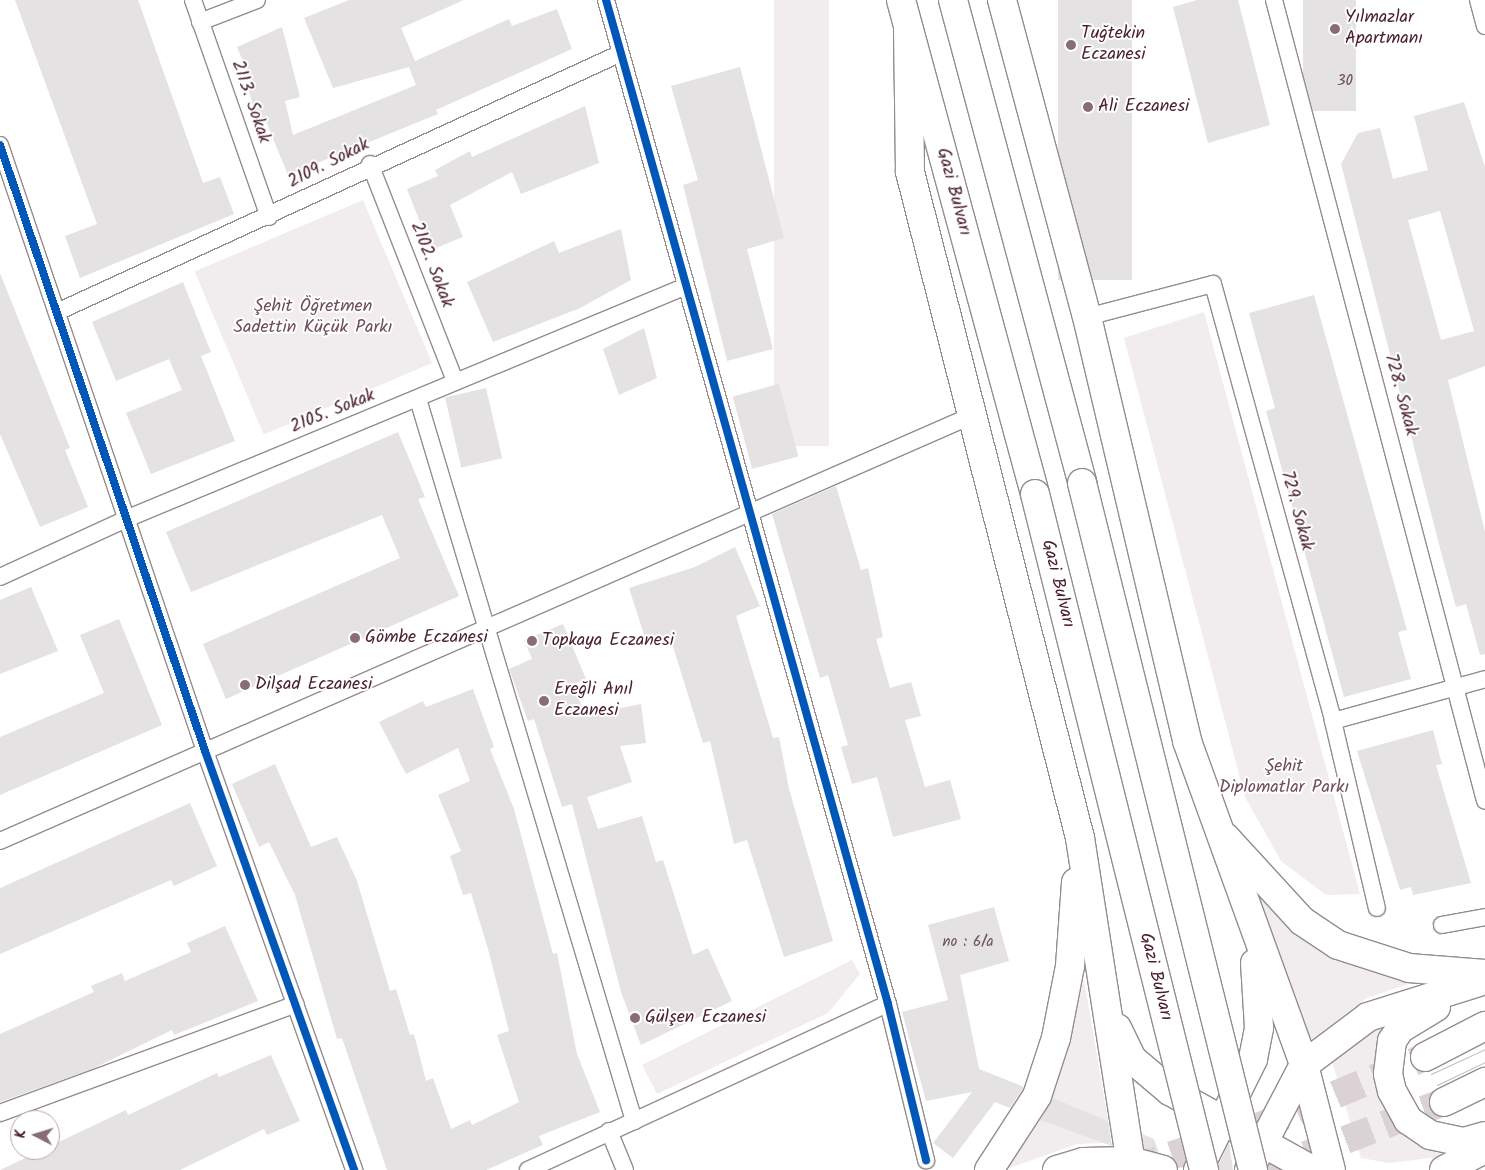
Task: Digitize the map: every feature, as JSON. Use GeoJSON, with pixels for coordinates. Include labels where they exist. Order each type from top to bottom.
{"type":"FeatureCollection","features":[{"type":"Feature","properties":{"kind":"highway","name":"Gazi Bulvarı"},"geometry":{"type":"LineString","coordinates":[[901,0],[1035,494],[1204,1170]]}},
{"type":"Feature","properties":{"kind":"highway"},"geometry":{"type":"LineString","coordinates":[[953,0],[1082,483],[1253,1170]]}},
{"type":"Feature","properties":{"kind":"highway"},"geometry":{"type":"LineString","coordinates":[[1002,0],[1087,317],[1187,741],[1247,914],[1304,1065],[1331,1170]]}},
{"type":"Feature","properties":{"kind":"highway"},"geometry":{"type":"LineString","coordinates":[[908,28],[910,172],[1080,838],[1108,1009],[1130,1166]]}},
{"type":"Feature","properties":{"kind":"highway"},"geometry":{"type":"LineString","coordinates":[[1215,825],[1302,921],[1338,945],[1409,968],[1485,974]]}},
{"type":"Feature","properties":{"kind":"highway"},"geometry":{"type":"LineString","coordinates":[[989,1170],[1036,1096],[1056,1038],[1070,966],[1080,838]]}},
{"type":"Feature","properties":{"kind":"highway"},"geometry":{"type":"LineString","coordinates":[[1198,1170],[1253,1059],[1259,1028],[1258,988],[1247,914]]}},
{"type":"Feature","properties":{"kind":"highway"},"geometry":{"type":"LineString","coordinates":[[1249,1170],[1260,1143],[1304,1065],[1368,1018],[1485,982]]}},
{"type":"Feature","properties":{"kind":"highway"},"geometry":{"type":"LineString","coordinates":[[1485,982],[1400,1029],[1392,1041],[1388,1074],[1399,1108],[1430,1135],[1464,1142],[1485,1136]]}},
{"type":"Feature","properties":{"kind":"highway"},"geometry":{"type":"LineString","coordinates":[[1108,1009],[1132,1059],[1170,1091],[1260,1143],[1312,1170]]}},
{"type":"Feature","properties":{"kind":"highway"},"geometry":{"type":"LineString","coordinates":[[1425,1058],[1485,1026]]}},
{"type":"Feature","properties":{"kind":"highway"},"geometry":{"type":"LineString","coordinates":[[1444,1102],[1485,1082]]}},
{"type":"Feature","properties":{"kind":"highway"},"geometry":{"type":"LineString","coordinates":[[1444,1170],[1485,1149]]}},
{"type":"Feature","properties":{"kind":"highway"},"geometry":{"type":"LineString","coordinates":[[1057,1170],[1083,1162],[1163,1170]]}},
{"type":"Feature","properties":{"kind":"street","name":"2113. Sokak"},"geometry":{"type":"LineString","coordinates":[[192,0],[269,217]]}},
{"type":"Feature","properties":{"kind":"street"},"geometry":{"type":"LineString","coordinates":[[200,22],[257,0]]}},
{"type":"Feature","properties":{"kind":"street"},"geometry":{"type":"LineString","coordinates":[[606,0],[619,54],[684,287],[888,1004],[926,1160]]}},
{"type":"Feature","properties":{"kind":"street","name":"728. Sokak"},"geometry":{"type":"LineString","coordinates":[[1274,0],[1457,687],[1485,801]]}},
{"type":"Feature","properties":{"kind":"street"},"geometry":{"type":"LineString","coordinates":[[1478,0],[1485,26]]}},
{"type":"Feature","properties":{"kind":"street","name":"2109. Sokak"},"geometry":{"type":"LineString","coordinates":[[57,312],[269,217],[370,164],[619,54]]}},
{"type":"Feature","properties":{"kind":"street"},"geometry":{"type":"LineString","coordinates":[[0,145],[205,751],[354,1170]]}},
{"type":"Feature","properties":{"kind":"street","name":"2102. Sokak"},"geometry":{"type":"LineString","coordinates":[[370,164],[455,381]]}},
{"type":"Feature","properties":{"kind":"street","name":"729. Sokak"},"geometry":{"type":"LineString","coordinates":[[1087,317],[1213,284],[1333,721]]}},
{"type":"Feature","properties":{"kind":"street","name":"2105. Sokak"},"geometry":{"type":"LineString","coordinates":[[0,577],[126,519],[684,287]]}},
{"type":"Feature","properties":{"kind":"street"},"geometry":{"type":"LineString","coordinates":[[418,399],[634,1121]]}},
{"type":"Feature","properties":{"kind":"street"},"geometry":{"type":"LineString","coordinates":[[0,841],[487,628],[749,510],[971,416]]}},
{"type":"Feature","properties":{"kind":"street"},"geometry":{"type":"LineString","coordinates":[[1378,908],[1333,721],[1485,679]]}},
{"type":"Feature","properties":{"kind":"street"},"geometry":{"type":"LineString","coordinates":[[1442,925],[1485,917]]}},
{"type":"Feature","properties":{"kind":"street"},"geometry":{"type":"LineString","coordinates":[[0,1113],[296,1004]]}},
{"type":"Feature","properties":{"kind":"street"},"geometry":{"type":"LineString","coordinates":[[528,1170],[888,1004]]}},
{"type":"Feature","properties":{"kind":"street"},"geometry":{"type":"LineString","coordinates":[[609,1131],[624,1170]]}},
{"type":"Feature","properties":{"kind":"shaded area"},"geometry":{"type":"Polygon","coordinates":[[[774,0],[829,0],[829,446],[774,446],[774,0]]]}},
{"type":"Feature","properties":{"kind":"shaded area","name":"Şehit Öğretmen Sadettin Küçük Parkı"},"geometry":{"type":"Polygon","coordinates":[[[363,200],[432,363],[264,434],[195,272],[363,200]]]}},
{"type":"Feature","properties":{"kind":"shaded area","name":"Şehit Diplomatlar Parkı"},"geometry":{"type":"Polygon","coordinates":[[[1204,312],[1360,894],[1326,895],[1281,861],[1245,797],[1124,338],[1204,312]]]}},
{"type":"Feature","properties":{"kind":"shaded area"},"geometry":{"type":"Polygon","coordinates":[[[1258,897],[1292,928],[1421,980],[1367,998],[1313,1039],[1303,1035],[1258,897]]]}},
{"type":"Feature","properties":{"kind":"shaded area"},"geometry":{"type":"Polygon","coordinates":[[[852,960],[860,974],[828,1013],[657,1094],[642,1065],[852,960]]]}},
{"type":"Feature","properties":{"kind":"shaded area"},"geometry":{"type":"Polygon","coordinates":[[[1084,979],[1108,1120],[1105,1143],[1077,1144],[1004,1170],[1061,1062],[1084,979]]]}},
{"type":"Feature","properties":{"kind":"shaded area"},"geometry":{"type":"Polygon","coordinates":[[[1392,1022],[1397,1127],[1427,1149],[1447,1156],[1389,1163],[1361,1158],[1331,1058],[1369,1031],[1392,1022]]]}},
{"type":"Feature","properties":{"kind":"building"},"geometry":{"type":"Polygon","coordinates":[[[15,0],[138,0],[203,183],[220,177],[234,214],[80,278],[65,236],[97,224],[15,0]]]}},
{"type":"Feature","properties":{"kind":"building"},"geometry":{"type":"Polygon","coordinates":[[[349,0],[464,0],[401,28],[415,61],[509,19],[512,26],[557,9],[572,49],[436,110],[438,114],[288,175],[265,119],[257,121],[247,84],[252,83],[237,47],[282,27],[300,97],[285,101],[293,135],[416,85],[409,67],[333,88],[304,18],[349,0]]]}},
{"type":"Feature","properties":{"kind":"building"},"geometry":{"type":"Polygon","coordinates":[[[1058,0],[1132,0],[1132,280],[1058,280],[1058,0]]]}},
{"type":"Feature","properties":{"kind":"building"},"geometry":{"type":"Polygon","coordinates":[[[1197,0],[1238,0],[1270,125],[1208,143],[1173,7],[1197,0]]]}},
{"type":"Feature","properties":{"kind":"building"},"geometry":{"type":"Polygon","coordinates":[[[1303,0],[1356,0],[1356,111],[1303,111],[1303,0]]]}},
{"type":"Feature","properties":{"kind":"building"},"geometry":{"type":"Polygon","coordinates":[[[740,67],[784,238],[747,249],[773,349],[727,361],[683,185],[698,180],[671,86],[740,67]]]}},
{"type":"Feature","properties":{"kind":"building"},"geometry":{"type":"Polygon","coordinates":[[[1464,102],[1485,167],[1485,366],[1448,380],[1485,532],[1485,654],[1480,655],[1466,604],[1456,607],[1341,164],[1358,133],[1380,128],[1393,179],[1428,170],[1414,116],[1464,102]],[[1440,211],[1408,220],[1441,340],[1474,331],[1440,211]]]}},
{"type":"Feature","properties":{"kind":"building"},"geometry":{"type":"Polygon","coordinates":[[[585,106],[599,163],[521,194],[512,172],[450,205],[463,237],[431,250],[407,189],[438,176],[435,170],[470,151],[472,157],[585,106]]]}},
{"type":"Feature","properties":{"kind":"building"},"geometry":{"type":"Polygon","coordinates":[[[621,229],[631,280],[580,308],[493,342],[467,282],[554,241],[559,253],[621,229]]]}},
{"type":"Feature","properties":{"kind":"building"},"geometry":{"type":"Polygon","coordinates":[[[0,273],[70,448],[65,450],[88,507],[40,527],[0,434],[0,273]]]}},
{"type":"Feature","properties":{"kind":"building"},"geometry":{"type":"Polygon","coordinates":[[[183,282],[211,352],[201,356],[235,441],[151,474],[126,413],[182,390],[169,359],[116,381],[92,322],[183,282]]]}},
{"type":"Feature","properties":{"kind":"building"},"geometry":{"type":"Polygon","coordinates":[[[1314,295],[1407,630],[1398,632],[1411,679],[1344,697],[1266,411],[1275,408],[1249,313],[1314,295]]]}},
{"type":"Feature","properties":{"kind":"building"},"geometry":{"type":"Polygon","coordinates":[[[644,328],[657,378],[619,395],[603,349],[644,328]]]}},
{"type":"Feature","properties":{"kind":"building"},"geometry":{"type":"Polygon","coordinates":[[[779,384],[798,456],[752,469],[733,396],[779,384]]]}},
{"type":"Feature","properties":{"kind":"building"},"geometry":{"type":"Polygon","coordinates":[[[486,388],[502,458],[461,468],[445,397],[486,388]]]}},
{"type":"Feature","properties":{"kind":"building"},"geometry":{"type":"Polygon","coordinates":[[[398,432],[425,497],[418,499],[459,596],[226,699],[203,644],[400,558],[382,515],[191,592],[166,532],[398,432]]]}},
{"type":"Feature","properties":{"kind":"building"},"geometry":{"type":"Polygon","coordinates":[[[836,486],[861,570],[868,568],[883,637],[876,639],[890,688],[911,682],[921,716],[905,720],[925,787],[950,780],[961,819],[893,837],[877,777],[852,784],[841,747],[848,745],[828,675],[820,678],[772,514],[836,486]]]}},
{"type":"Feature","properties":{"kind":"building"},"geometry":{"type":"Polygon","coordinates":[[[735,547],[760,606],[736,616],[773,738],[779,737],[789,789],[833,941],[784,957],[747,840],[734,844],[710,741],[703,743],[670,637],[647,644],[629,588],[695,567],[735,547]]]}},
{"type":"Feature","properties":{"kind":"building"},"geometry":{"type":"Polygon","coordinates":[[[31,587],[58,651],[0,674],[0,600],[31,587]]]}},
{"type":"Feature","properties":{"kind":"building"},"geometry":{"type":"Polygon","coordinates":[[[119,619],[162,725],[0,795],[0,737],[104,693],[80,635],[119,619]]]}},
{"type":"Feature","properties":{"kind":"building"},"geometry":{"type":"Polygon","coordinates":[[[563,624],[586,679],[573,684],[585,715],[641,704],[646,743],[620,746],[632,782],[587,797],[598,829],[642,816],[656,862],[663,860],[693,955],[708,948],[732,1001],[641,1045],[621,992],[572,804],[562,807],[534,719],[528,721],[509,669],[532,659],[524,640],[563,624]]]}},
{"type":"Feature","properties":{"kind":"building"},"geometry":{"type":"Polygon","coordinates":[[[473,689],[494,747],[490,749],[514,809],[553,954],[557,953],[577,1054],[600,1112],[539,1136],[543,1145],[486,1170],[387,1170],[342,1038],[337,1039],[295,895],[269,842],[259,847],[232,784],[275,764],[311,847],[337,837],[357,881],[390,991],[396,989],[410,1035],[414,1034],[426,1081],[433,1078],[451,1129],[470,1120],[472,1125],[519,1102],[497,1035],[509,1031],[488,949],[471,893],[463,895],[450,856],[461,851],[438,795],[470,781],[458,748],[406,774],[379,722],[423,701],[426,707],[473,689]]]}},
{"type":"Feature","properties":{"kind":"building"},"geometry":{"type":"Polygon","coordinates":[[[1433,730],[1442,764],[1436,765],[1471,883],[1413,895],[1411,887],[1400,890],[1357,751],[1433,730]]]}},
{"type":"Feature","properties":{"kind":"building"},"geometry":{"type":"Polygon","coordinates":[[[190,803],[217,866],[174,886],[171,880],[0,954],[0,888],[190,803]]]}},
{"type":"Feature","properties":{"kind":"building"},"geometry":{"type":"Polygon","coordinates":[[[994,907],[1009,961],[960,975],[979,1069],[1024,1087],[1010,1108],[995,1102],[953,1158],[933,1143],[972,1092],[926,1101],[902,1012],[948,1000],[928,925],[994,907]]]}},
{"type":"Feature","properties":{"kind":"building"},"geometry":{"type":"Polygon","coordinates":[[[225,926],[258,1001],[174,1035],[172,1030],[92,1069],[0,1102],[0,1034],[94,992],[91,986],[122,973],[125,981],[191,952],[187,943],[225,926]]]}},
{"type":"Feature","properties":{"kind":"building"},"geometry":{"type":"Polygon","coordinates":[[[271,1055],[300,1121],[267,1135],[264,1129],[180,1170],[0,1170],[21,1160],[60,1160],[60,1141],[126,1110],[128,1115],[217,1073],[219,1077],[271,1055]]]}},
{"type":"Feature","properties":{"kind":"building"},"geometry":{"type":"Polygon","coordinates":[[[1053,1098],[1108,1121],[1112,1146],[1040,1120],[1053,1098]]]}},
{"type":"Feature","properties":{"kind":"building"},"geometry":{"type":"Polygon","coordinates":[[[1142,1134],[1154,1139],[1159,1153],[1144,1149],[1142,1134]]]}},
{"type":"Feature","properties":{"kind":"building"},"geometry":{"type":"Polygon","coordinates":[[[1229,1142],[1233,1170],[1219,1170],[1219,1164],[1229,1142]]]}},
{"type":"Feature","properties":{"kind":"building"},"geometry":{"type":"Polygon","coordinates":[[[1179,1158],[1183,1158],[1186,1163],[1185,1167],[1179,1168],[1176,1165],[1176,1161],[1179,1158]]]}},
{"type":"Feature","properties":{"kind":"tunnel"},"geometry":{"type":"LineString","coordinates":[[1258,1127],[1425,1057]]}},
{"type":"Feature","properties":{"kind":"tunnel"},"geometry":{"type":"LineString","coordinates":[[1267,1170],[1444,1102]]}},
{"type":"Feature","properties":{"kind":"tunnel"},"geometry":{"type":"LineString","coordinates":[[1132,1169],[1219,1139]]}},
{"type":"Feature","properties":{"kind":"tram line"},"geometry":{"type":"LineString","coordinates":[[1431,1074],[1485,1049]]}},
{"type":"Feature","properties":{"kind":"tram line"},"geometry":{"type":"LineString","coordinates":[[1437,1085],[1485,1062]]}},
{"type":"Feature","properties":{"kind":"cycle path"},"geometry":{"type":"LineString","coordinates":[[606,0],[888,1004],[926,1160]]}},
{"type":"Feature","properties":{"kind":"cycle path"},"geometry":{"type":"LineString","coordinates":[[0,145],[205,751],[354,1170]]}},
{"type":"Feature","properties":{"kind":"place","name":"Yılmazlar Apartmanı"},"geometry":{"type":"Point","coordinates":[1335,29]}},
{"type":"Feature","properties":{"kind":"place","name":"Tuğtekin Eczanesi"},"geometry":{"type":"Point","coordinates":[1071,45]}},
{"type":"Feature","properties":{"kind":"place","name":"Ali Eczanesi"},"geometry":{"type":"Point","coordinates":[1088,107]}},
{"type":"Feature","properties":{"kind":"place","name":"Gömbe Eczanesi"},"geometry":{"type":"Point","coordinates":[355,638]}},
{"type":"Feature","properties":{"kind":"place","name":"Topkaya Eczanesi"},"geometry":{"type":"Point","coordinates":[532,641]}},
{"type":"Feature","properties":{"kind":"place","name":"Dilşad Eczanesi"},"geometry":{"type":"Point","coordinates":[245,685]}},
{"type":"Feature","properties":{"kind":"place","name":"Ereğli Anıl Eczanesi"},"geometry":{"type":"Point","coordinates":[544,701]}},
{"type":"Feature","properties":{"kind":"place","name":"Gülşen Eczanesi"},"geometry":{"type":"Point","coordinates":[635,1018]}}]}
